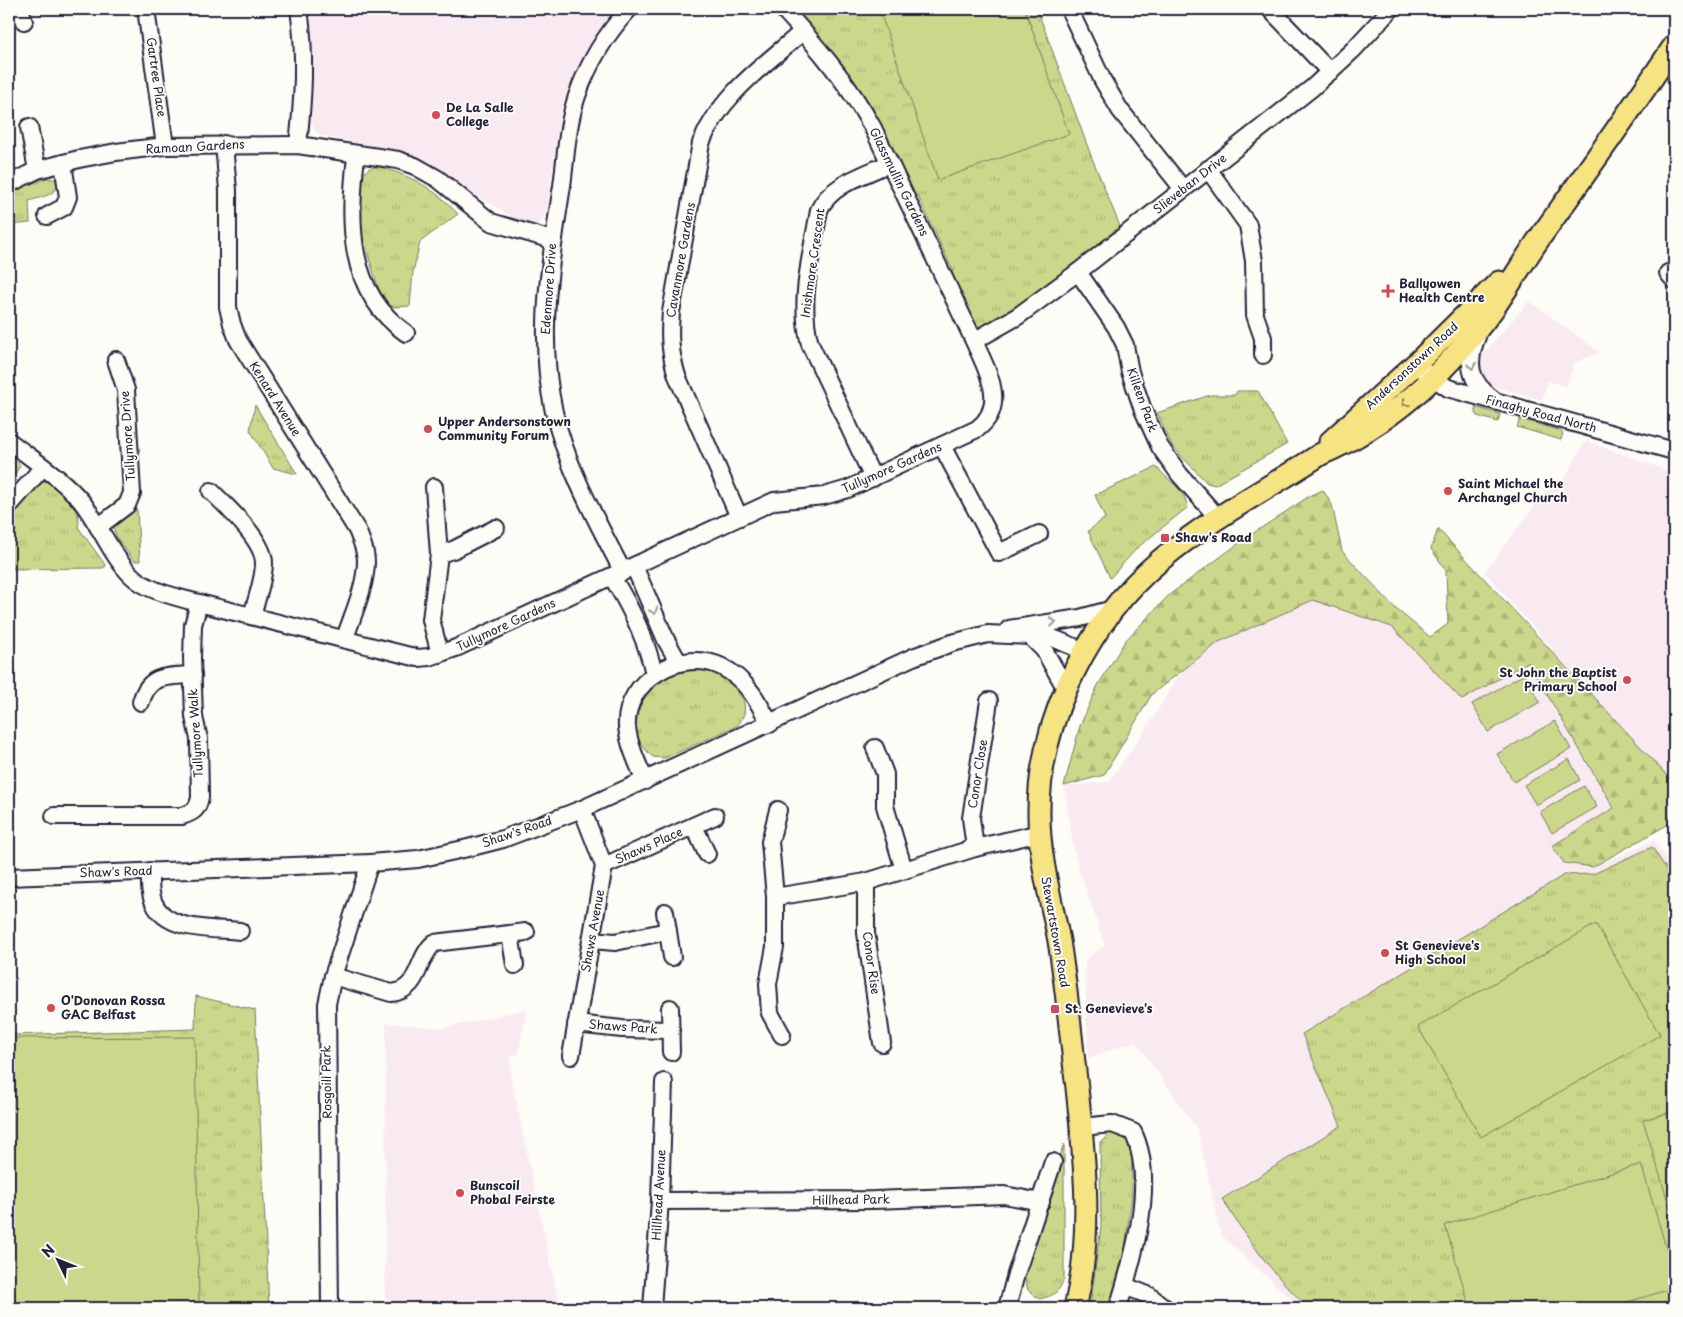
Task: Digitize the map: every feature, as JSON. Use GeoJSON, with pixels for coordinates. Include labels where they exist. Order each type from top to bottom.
{"type":"FeatureCollection","features":[{"type":"Feature","properties":{"kind":"main road","name":"Andersonstown Road"},"geometry":{"type":"LineString","coordinates":[[1084,651],[1113,609],[1147,572],[1173,550],[1321,454],[1344,444],[1382,419],[1433,380],[1483,320],[1674,46]]}},
{"type":"Feature","properties":{"kind":"main road","name":"Andersonstown Road"},"geometry":{"type":"LineString","coordinates":[[1321,454],[1332,439],[1416,364],[1525,259]]}},
{"type":"Feature","properties":{"kind":"main road","name":"Stewartstown Road"},"geometry":{"type":"LineString","coordinates":[[1075,1308],[1080,1290],[1086,1219],[1086,1167],[1072,1033],[1059,941],[1045,878],[1040,833],[1040,798],[1046,752],[1066,690],[1084,651]]}},
{"type":"Feature","properties":{"kind":"street","name":"Gartree Place"},"geometry":{"type":"LineString","coordinates":[[146,9],[165,146]]}},
{"type":"Feature","properties":{"kind":"street"},"geometry":{"type":"LineString","coordinates":[[298,145],[304,87],[303,33],[299,9]]}},
{"type":"Feature","properties":{"kind":"street","name":"Edenmore Drive"},"geometry":{"type":"LineString","coordinates":[[623,572],[569,458],[554,412],[545,359],[544,327],[552,240],[571,114],[577,95],[596,54],[629,9]]}},
{"type":"Feature","properties":{"kind":"street","name":"Glassmullin Gardens"},"geometry":{"type":"LineString","coordinates":[[783,9],[829,60],[858,101],[890,163],[988,371]]}},
{"type":"Feature","properties":{"kind":"street"},"geometry":{"type":"LineString","coordinates":[[1069,9],[1103,81],[1120,110],[1183,189]]}},
{"type":"Feature","properties":{"kind":"street"},"geometry":{"type":"LineString","coordinates":[[1270,9],[1330,72]]}},
{"type":"Feature","properties":{"kind":"street","name":"Slieveban Drive"},"geometry":{"type":"LineString","coordinates":[[974,341],[1018,316],[1078,272],[1330,72],[1391,9]]}},
{"type":"Feature","properties":{"kind":"street","name":"Cavanmore Gardens"},"geometry":{"type":"LineString","coordinates":[[739,517],[677,376],[670,354],[671,312],[701,143],[707,128],[732,94],[804,31]]}},
{"type":"Feature","properties":{"kind":"street"},"geometry":{"type":"LineString","coordinates":[[29,126],[37,170]]}},
{"type":"Feature","properties":{"kind":"street","name":"Ramoan Gardens"},"geometry":{"type":"LineString","coordinates":[[9,184],[37,170],[63,163],[165,146],[224,144],[298,145],[356,156],[390,159],[415,166],[438,179],[491,222],[552,240]]}},
{"type":"Feature","properties":{"kind":"street","name":"Kenard Avenue"},"geometry":{"type":"LineString","coordinates":[[224,144],[228,190],[228,307],[232,324],[238,340],[357,530],[364,545],[366,561],[363,578],[345,638]]}},
{"type":"Feature","properties":{"kind":"street"},"geometry":{"type":"LineString","coordinates":[[356,156],[351,215],[356,255],[369,292],[378,309],[406,333]]}},
{"type":"Feature","properties":{"kind":"street"},"geometry":{"type":"LineString","coordinates":[[47,216],[64,207],[68,197],[63,163]]}},
{"type":"Feature","properties":{"kind":"street","name":"Inishmore Crescent"},"geometry":{"type":"LineString","coordinates":[[872,478],[810,344],[805,323],[805,304],[819,210],[824,199],[832,191],[890,163]]}},
{"type":"Feature","properties":{"kind":"street"},"geometry":{"type":"LineString","coordinates":[[1208,169],[1248,225],[1254,260],[1255,315],[1263,338],[1263,354]]}},
{"type":"Feature","properties":{"kind":"street","name":"Killeen Park"},"geometry":{"type":"LineString","coordinates":[[1078,272],[1116,327],[1125,345],[1130,372],[1143,410],[1160,447],[1176,469],[1219,519]]}},
{"type":"Feature","properties":{"kind":"street"},"geometry":{"type":"LineString","coordinates":[[1483,320],[1470,358],[1472,372],[1478,385],[1500,403]]}},
{"type":"Feature","properties":{"kind":"street","name":"Tullymore Drive"},"geometry":{"type":"LineString","coordinates":[[98,527],[127,506],[132,493],[126,390],[116,360]]}},
{"type":"Feature","properties":{"kind":"street","name":"Finaghy Road North"},"geometry":{"type":"LineString","coordinates":[[1416,364],[1433,380],[1448,388],[1674,450]]}},
{"type":"Feature","properties":{"kind":"street","name":"Tullymore Gardens"},"geometry":{"type":"LineString","coordinates":[[9,441],[63,483],[82,502],[132,576],[143,584],[166,594],[418,658],[440,654],[623,572],[774,501],[833,494],[942,446],[977,428],[989,417],[995,401],[994,390],[988,371]]}},
{"type":"Feature","properties":{"kind":"street"},"geometry":{"type":"LineString","coordinates":[[942,446],[999,553],[1039,534]]}},
{"type":"Feature","properties":{"kind":"street"},"geometry":{"type":"LineString","coordinates":[[9,506],[43,467]]}},
{"type":"Feature","properties":{"kind":"street"},"geometry":{"type":"LineString","coordinates":[[434,486],[439,554],[431,620],[440,654]]}},
{"type":"Feature","properties":{"kind":"street"},"geometry":{"type":"LineString","coordinates":[[211,491],[240,521],[260,549],[264,562],[252,616]]}},
{"type":"Feature","properties":{"kind":"street"},"geometry":{"type":"LineString","coordinates":[[439,554],[453,550],[496,528]]}},
{"type":"Feature","properties":{"kind":"street"},"geometry":{"type":"LineString","coordinates":[[623,572],[678,663]]}},
{"type":"Feature","properties":{"kind":"street"},"geometry":{"type":"LineString","coordinates":[[623,572],[623,596],[651,660],[654,674]]}},
{"type":"Feature","properties":{"kind":"street","name":"Tullymore Walk"},"geometry":{"type":"LineString","coordinates":[[54,816],[182,816],[192,813],[198,806],[200,797],[199,739],[194,718],[193,625],[200,603]]}},
{"type":"Feature","properties":{"kind":"street","name":"Shaw's Road"},"geometry":{"type":"LineString","coordinates":[[9,878],[370,862],[418,858],[468,848],[528,830],[582,809],[931,649],[988,634],[1080,618],[1113,609]]}},
{"type":"Feature","properties":{"kind":"street","name":"Shaw's Road"},"geometry":{"type":"LineString","coordinates":[[988,634],[1058,638],[1084,651]]}},
{"type":"Feature","properties":{"kind":"street"},"geometry":{"type":"LineString","coordinates":[[1031,637],[1044,650],[1066,690]]}},
{"type":"Feature","properties":{"kind":"street"},"geometry":{"type":"LineString","coordinates":[[645,781],[634,754],[627,726],[634,698],[654,674],[678,663],[710,662],[730,672],[747,686],[770,724]]}},
{"type":"Feature","properties":{"kind":"street"},"geometry":{"type":"LineString","coordinates":[[141,702],[144,691],[159,678],[193,675]]}},
{"type":"Feature","properties":{"kind":"street","name":"Conor Close"},"geometry":{"type":"LineString","coordinates":[[975,848],[971,818],[989,701]]}},
{"type":"Feature","properties":{"kind":"street"},"geometry":{"type":"LineString","coordinates":[[875,748],[885,774],[885,806],[904,870]]}},
{"type":"Feature","properties":{"kind":"street"},"geometry":{"type":"LineString","coordinates":[[582,809],[604,866]]}},
{"type":"Feature","properties":{"kind":"street"},"geometry":{"type":"LineString","coordinates":[[778,810],[770,842],[775,897],[775,947],[768,984],[770,1013],[782,1035]]}},
{"type":"Feature","properties":{"kind":"street","name":"Shaws Place"},"geometry":{"type":"LineString","coordinates":[[604,866],[715,816]]}},
{"type":"Feature","properties":{"kind":"street","name":"Shaws Place"},"geometry":{"type":"LineString","coordinates":[[694,826],[707,854]]}},
{"type":"Feature","properties":{"kind":"street"},"geometry":{"type":"LineString","coordinates":[[775,897],[866,882],[975,848],[1040,833]]}},
{"type":"Feature","properties":{"kind":"street","name":"Rosgoill Park"},"geometry":{"type":"LineString","coordinates":[[330,1308],[327,1004],[333,976],[370,862]]}},
{"type":"Feature","properties":{"kind":"street","name":"Shaws Avenue"},"geometry":{"type":"LineString","coordinates":[[570,1056],[604,866]]}},
{"type":"Feature","properties":{"kind":"street"},"geometry":{"type":"LineString","coordinates":[[150,871],[154,903],[162,914],[171,920],[188,926],[240,931]]}},
{"type":"Feature","properties":{"kind":"street","name":"Conor Rise"},"geometry":{"type":"LineString","coordinates":[[866,882],[866,933],[882,1043]]}},
{"type":"Feature","properties":{"kind":"street"},"geometry":{"type":"LineString","coordinates":[[665,912],[672,956]]}},
{"type":"Feature","properties":{"kind":"street"},"geometry":{"type":"LineString","coordinates":[[592,940],[615,942],[668,931]]}},
{"type":"Feature","properties":{"kind":"street"},"geometry":{"type":"LineString","coordinates":[[333,976],[392,993],[398,992],[410,985],[427,951],[434,943],[518,933],[515,965]]}},
{"type":"Feature","properties":{"kind":"street","name":"Shaws Park"},"geometry":{"type":"LineString","coordinates":[[670,1008],[671,1052]]}},
{"type":"Feature","properties":{"kind":"street","name":"Shaws Park"},"geometry":{"type":"LineString","coordinates":[[576,1024],[622,1029],[671,1030]]}},
{"type":"Feature","properties":{"kind":"street","name":"Hillhead Avenue"},"geometry":{"type":"LineString","coordinates":[[652,1308],[660,1201],[664,1082]]}},
{"type":"Feature","properties":{"kind":"street"},"geometry":{"type":"LineString","coordinates":[[1081,1127],[1112,1124],[1133,1132],[1138,1144],[1143,1196],[1125,1286],[1118,1308]]}},
{"type":"Feature","properties":{"kind":"street"},"geometry":{"type":"LineString","coordinates":[[1012,1307],[1040,1202],[1053,1162]]}},
{"type":"Feature","properties":{"kind":"street","name":"Hillhead Park"},"geometry":{"type":"LineString","coordinates":[[660,1201],[874,1200],[1004,1195],[1040,1202]]}},
{"type":"Feature","properties":{"kind":"street"},"geometry":{"type":"LineString","coordinates":[[1125,1286],[1150,1296],[1164,1308]]}},
{"type":"Feature","properties":{"kind":"shaded area","name":"De La Salle College"},"geometry":{"type":"Polygon","coordinates":[[[310,9],[616,9],[593,41],[568,87],[561,109],[547,211],[541,221],[537,225],[528,225],[519,221],[471,192],[440,169],[404,152],[323,136],[316,132],[311,121],[313,36],[310,9]]]}},
{"type":"Feature","properties":{"kind":"shaded area"},"geometry":{"type":"Polygon","coordinates":[[[1529,301],[1600,352],[1574,363],[1567,387],[1548,381],[1542,400],[1493,386],[1482,375],[1480,368],[1480,358],[1529,301]]]}},
{"type":"Feature","properties":{"kind":"shaded area","name":"St John the Baptist Primary School"},"geometry":{"type":"Polygon","coordinates":[[[1586,441],[1674,473],[1674,788],[1485,572],[1545,492],[1563,481],[1586,441]]]}},
{"type":"Feature","properties":{"kind":"shaded area","name":"St Genevieve's High School"},"geometry":{"type":"Polygon","coordinates":[[[1323,592],[1401,627],[1462,699],[1528,662],[1614,808],[1552,846],[1565,864],[1595,867],[1654,840],[1674,871],[1674,1308],[1301,1308],[1221,1235],[1198,1131],[1136,1041],[1088,1058],[1085,959],[1105,946],[1075,856],[1064,786],[1109,782],[1146,729],[1191,656],[1267,608],[1323,592]]]}},
{"type":"Feature","properties":{"kind":"shaded area","name":"Bunscoil Phobal Feirste"},"geometry":{"type":"Polygon","coordinates":[[[527,1009],[518,1054],[510,1055],[511,1078],[560,1308],[385,1308],[386,1023],[445,1028],[527,1009]]]}},
{"type":"Feature","properties":{"kind":"green space"},"geometry":{"type":"Polygon","coordinates":[[[798,9],[1037,9],[1090,153],[1121,229],[1051,285],[1011,313],[993,322],[978,326],[972,322],[948,273],[953,271],[918,196],[911,197],[798,9]]]}},
{"type":"Feature","properties":{"kind":"green space"},"geometry":{"type":"Polygon","coordinates":[[[879,9],[1025,9],[1069,134],[938,180],[879,9]]]}},
{"type":"Feature","properties":{"kind":"green space"},"geometry":{"type":"Polygon","coordinates":[[[374,167],[393,171],[422,184],[440,197],[458,214],[420,242],[413,272],[410,306],[394,307],[388,305],[379,290],[359,226],[360,178],[368,169],[374,167]]]}},
{"type":"Feature","properties":{"kind":"green space"},"geometry":{"type":"Polygon","coordinates":[[[47,178],[58,180],[58,185],[48,195],[29,201],[30,223],[9,225],[9,192],[47,178]]]}},
{"type":"Feature","properties":{"kind":"green space"},"geometry":{"type":"Polygon","coordinates":[[[1237,391],[1258,391],[1287,444],[1215,485],[1207,483],[1172,446],[1157,413],[1210,395],[1235,395],[1237,391]]]}},
{"type":"Feature","properties":{"kind":"green space"},"geometry":{"type":"Polygon","coordinates":[[[255,405],[297,474],[273,468],[250,430],[255,405]]]}},
{"type":"Feature","properties":{"kind":"green space"},"geometry":{"type":"Polygon","coordinates":[[[1475,407],[1500,414],[1498,422],[1477,416],[1475,407]]]}},
{"type":"Feature","properties":{"kind":"green space"},"geometry":{"type":"Polygon","coordinates":[[[1520,419],[1559,430],[1563,433],[1561,440],[1517,427],[1520,419]]]}},
{"type":"Feature","properties":{"kind":"green space"},"geometry":{"type":"Polygon","coordinates":[[[9,455],[15,455],[20,466],[9,484],[9,455]]]}},
{"type":"Feature","properties":{"kind":"green space"},"geometry":{"type":"Polygon","coordinates":[[[1156,467],[1183,493],[1188,507],[1137,548],[1110,578],[1088,531],[1105,518],[1095,495],[1156,467]]]}},
{"type":"Feature","properties":{"kind":"green space"},"geometry":{"type":"Polygon","coordinates":[[[47,481],[74,508],[79,520],[78,527],[106,566],[103,568],[9,569],[9,518],[33,485],[47,481]]]}},
{"type":"Feature","properties":{"kind":"green space"},"geometry":{"type":"Polygon","coordinates":[[[1323,490],[1332,505],[1342,551],[1396,609],[1430,637],[1448,624],[1446,570],[1431,549],[1438,529],[1674,783],[1674,821],[1593,867],[1564,863],[1552,846],[1614,808],[1528,662],[1462,700],[1392,627],[1313,600],[1219,642],[1152,694],[1104,775],[1064,786],[1080,726],[1097,687],[1125,641],[1169,595],[1246,538],[1311,495],[1323,490]]]}},
{"type":"Feature","properties":{"kind":"green space"},"geometry":{"type":"Polygon","coordinates":[[[133,510],[137,510],[140,561],[134,561],[117,538],[113,526],[133,510]]]}},
{"type":"Feature","properties":{"kind":"green space"},"geometry":{"type":"Polygon","coordinates":[[[686,669],[717,673],[732,682],[742,696],[744,703],[742,719],[737,726],[665,758],[653,757],[641,744],[636,731],[635,718],[647,694],[658,683],[686,669]]]}},
{"type":"Feature","properties":{"kind":"green space"},"geometry":{"type":"Polygon","coordinates":[[[1524,674],[1540,702],[1488,732],[1472,704],[1524,674]]]}},
{"type":"Feature","properties":{"kind":"green space"},"geometry":{"type":"Polygon","coordinates":[[[1555,721],[1571,749],[1514,782],[1497,754],[1555,721]]]}},
{"type":"Feature","properties":{"kind":"green space"},"geometry":{"type":"Polygon","coordinates":[[[1569,759],[1580,780],[1536,805],[1524,785],[1569,759]]]}},
{"type":"Feature","properties":{"kind":"green space"},"geometry":{"type":"Polygon","coordinates":[[[1584,786],[1597,807],[1552,833],[1540,812],[1584,786]]]}},
{"type":"Feature","properties":{"kind":"green space"},"geometry":{"type":"Polygon","coordinates":[[[1652,847],[1674,881],[1674,1308],[1309,1308],[1284,1283],[1262,1256],[1222,1199],[1341,1126],[1302,1034],[1564,875],[1593,874],[1652,847]]]}},
{"type":"Feature","properties":{"kind":"green space"},"geometry":{"type":"Polygon","coordinates":[[[1596,924],[1660,1035],[1481,1137],[1418,1027],[1596,924]]]}},
{"type":"Feature","properties":{"kind":"green space"},"geometry":{"type":"Polygon","coordinates":[[[196,996],[255,1010],[269,1308],[9,1308],[9,1035],[195,1029],[196,996]]]}},
{"type":"Feature","properties":{"kind":"green space"},"geometry":{"type":"Polygon","coordinates":[[[195,1037],[199,1308],[14,1308],[9,1038],[195,1037]]]}},
{"type":"Feature","properties":{"kind":"green space"},"geometry":{"type":"Polygon","coordinates":[[[1674,1111],[1674,1221],[1643,1120],[1674,1111]]]}},
{"type":"Feature","properties":{"kind":"green space"},"geometry":{"type":"Polygon","coordinates":[[[1116,1131],[1124,1137],[1132,1148],[1132,1196],[1125,1248],[1109,1308],[1090,1308],[1101,1226],[1100,1142],[1107,1138],[1107,1132],[1116,1131]]]}},
{"type":"Feature","properties":{"kind":"green space"},"geometry":{"type":"Polygon","coordinates":[[[1064,1144],[1064,1279],[1060,1288],[1055,1293],[1039,1299],[1028,1290],[1025,1280],[1021,1280],[1064,1144]]]}},
{"type":"Feature","properties":{"kind":"green space"},"geometry":{"type":"Polygon","coordinates":[[[1641,1164],[1674,1274],[1674,1288],[1608,1308],[1470,1308],[1445,1225],[1641,1164]]]}},
{"type":"Feature","properties":{"kind":"place","name":"De La Salle College"},"geometry":{"type":"Point","coordinates":[436,115]}},
{"type":"Feature","properties":{"kind":"place","name":"Ballyowen Health Centre"},"geometry":{"type":"Point","coordinates":[1388,291]}},
{"type":"Feature","properties":{"kind":"place","name":"Upper Andersonstown Community Forum"},"geometry":{"type":"Point","coordinates":[428,429]}},
{"type":"Feature","properties":{"kind":"place","name":"Saint Michael the Archangel Church"},"geometry":{"type":"Point","coordinates":[1448,491]}},
{"type":"Feature","properties":{"kind":"place","name":"Shaw's Road"},"geometry":{"type":"Point","coordinates":[1165,538]}},
{"type":"Feature","properties":{"kind":"place","name":"St John the Baptist Primary School"},"geometry":{"type":"Point","coordinates":[1627,680]}},
{"type":"Feature","properties":{"kind":"place","name":"St Genevieve's High School"},"geometry":{"type":"Point","coordinates":[1385,953]}},
{"type":"Feature","properties":{"kind":"place","name":"O'Donovan Rossa GAC Belfast"},"geometry":{"type":"Point","coordinates":[51,1008]}},
{"type":"Feature","properties":{"kind":"place","name":"St. Genevieve's"},"geometry":{"type":"Point","coordinates":[1055,1009]}},
{"type":"Feature","properties":{"kind":"place","name":"Bunscoil Phobal Feirste"},"geometry":{"type":"Point","coordinates":[460,1193]}}]}
